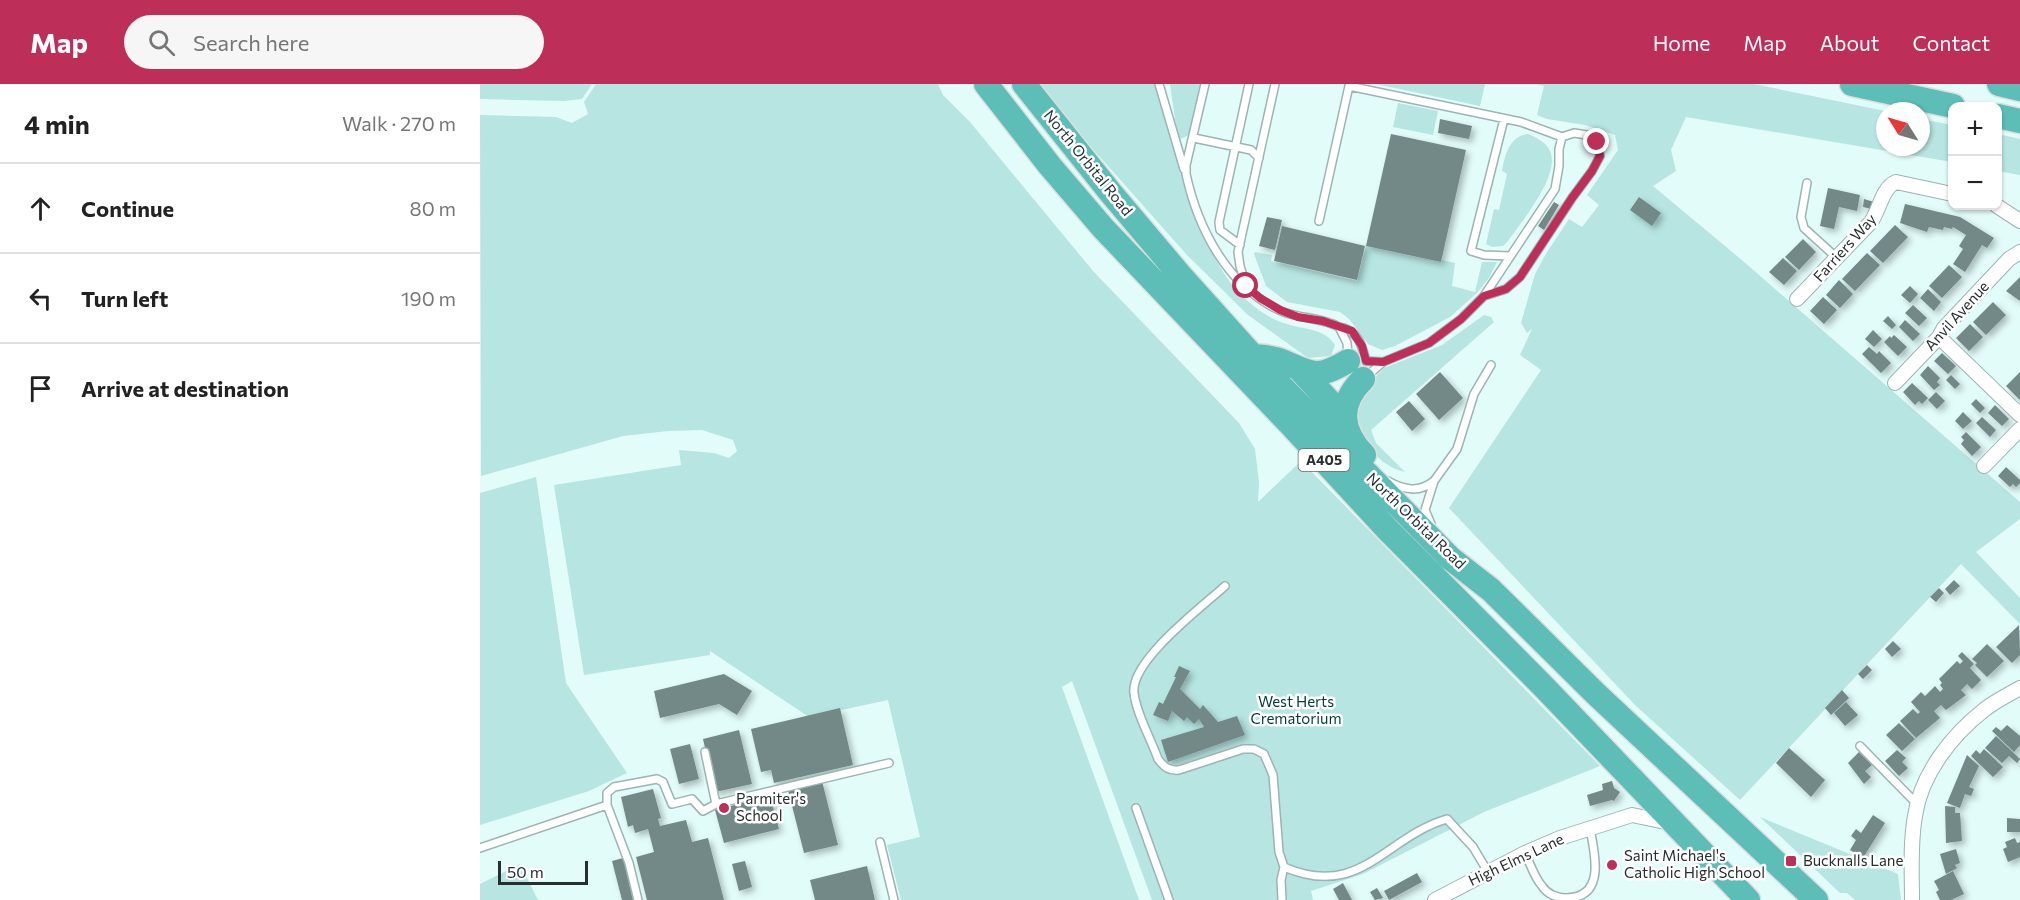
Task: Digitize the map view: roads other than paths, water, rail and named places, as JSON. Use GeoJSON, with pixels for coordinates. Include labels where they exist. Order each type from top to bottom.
{"type":"FeatureCollection","features":[{"type":"Feature","properties":{"kind":"highway","name":"North Orbital Road"},"geometry":{"type":"LineString","coordinates":[[986,84],[1050,166],[1103,228],[1387,529],[1542,685],[1748,900]]}},
{"type":"Feature","properties":{"kind":"highway","name":"North Orbital Road"},"geometry":{"type":"LineString","coordinates":[[1024,84],[1110,192],[1253,356],[1450,558],[1491,590],[1612,710],[1816,900]]}},
{"type":"Feature","properties":{"kind":"highway"},"geometry":{"type":"LineString","coordinates":[[1852,84],[1948,105]]}},
{"type":"Feature","properties":{"kind":"highway"},"geometry":{"type":"LineString","coordinates":[[1999,84],[2020,89]]}},
{"type":"Feature","properties":{"kind":"highway"},"geometry":{"type":"LineString","coordinates":[[2002,117],[2020,121]]}},
{"type":"Feature","properties":{"kind":"highway"},"geometry":{"type":"LineString","coordinates":[[1253,356],[1280,360],[1301,371],[1329,400],[1338,414],[1345,418],[1357,372],[1335,369],[1321,374],[1301,371]]}},
{"type":"Feature","properties":{"kind":"highway","name":"A405"},"geometry":{"type":"LineString","coordinates":[[1345,418],[1351,441],[1491,590]]}},
{"type":"Feature","properties":{"kind":"street","name":"Farriers Way"},"geometry":{"type":"LineString","coordinates":[[1797,299],[1872,222],[1879,210],[1883,195],[1890,185],[1896,182],[1948,193]]}},
{"type":"Feature","properties":{"kind":"street"},"geometry":{"type":"LineString","coordinates":[[2002,209],[2020,221]]}},
{"type":"Feature","properties":{"kind":"street","name":"Anvil Avenue"},"geometry":{"type":"LineString","coordinates":[[1895,382],[2009,259],[2020,252]]}},
{"type":"Feature","properties":{"kind":"street"},"geometry":{"type":"LineString","coordinates":[[1939,337],[2020,415]]}},
{"type":"Feature","properties":{"kind":"street"},"geometry":{"type":"LineString","coordinates":[[1984,466],[2020,429]]}},
{"type":"Feature","properties":{"kind":"street"},"geometry":{"type":"LineString","coordinates":[[1911,900],[1915,815],[1925,785],[1945,748],[1985,709],[2020,688]]}},
{"type":"Feature","properties":{"kind":"street"},"geometry":{"type":"LineString","coordinates":[[1632,815],[1639,786]]}},
{"type":"Feature","properties":{"kind":"street","name":"High Elms Lane"},"geometry":{"type":"LineString","coordinates":[[1436,900],[1525,853],[1590,828],[1632,815],[1675,824]]}},
{"type":"Feature","properties":{"kind":"lane"},"geometry":{"type":"LineString","coordinates":[[1160,84],[1205,231],[1222,262],[1237,281],[1280,310],[1352,331],[1357,337],[1357,372]]}},
{"type":"Feature","properties":{"kind":"lane"},"geometry":{"type":"LineString","coordinates":[[1186,174],[1186,165],[1205,84]]}},
{"type":"Feature","properties":{"kind":"lane"},"geometry":{"type":"LineString","coordinates":[[1240,246],[1220,230],[1219,226],[1249,84]]}},
{"type":"Feature","properties":{"kind":"lane"},"geometry":{"type":"LineString","coordinates":[[1246,286],[1238,259],[1275,84]]}},
{"type":"Feature","properties":{"kind":"lane"},"geometry":{"type":"LineString","coordinates":[[1319,220],[1349,86],[1504,119],[1562,137],[1574,133],[1587,135],[1597,142],[1600,156],[1592,171],[1520,277],[1506,289],[1484,296]]}},
{"type":"Feature","properties":{"kind":"lane"},"geometry":{"type":"LineString","coordinates":[[1504,119],[1471,251],[1484,255],[1510,256]]}},
{"type":"Feature","properties":{"kind":"lane"},"geometry":{"type":"LineString","coordinates":[[1357,372],[1429,343],[1461,319],[1484,296],[1555,189],[1562,137]]}},
{"type":"Feature","properties":{"kind":"lane"},"geometry":{"type":"LineString","coordinates":[[1194,138],[1251,150],[1259,158]]}},
{"type":"Feature","properties":{"kind":"lane"},"geometry":{"type":"LineString","coordinates":[[1807,183],[1801,217],[1802,224],[1837,258]]}},
{"type":"Feature","properties":{"kind":"lane"},"geometry":{"type":"LineString","coordinates":[[1339,327],[1357,372]]}},
{"type":"Feature","properties":{"kind":"lane"},"geometry":{"type":"LineString","coordinates":[[1357,372],[1383,362]]}},
{"type":"Feature","properties":{"kind":"lane"},"geometry":{"type":"LineString","coordinates":[[1433,528],[1425,510],[1434,481],[1456,449],[1474,394],[1491,365]]}},
{"type":"Feature","properties":{"kind":"lane"},"geometry":{"type":"LineString","coordinates":[[1388,482],[1404,489],[1416,489],[1424,488],[1434,481]]}},
{"type":"Feature","properties":{"kind":"lane"},"geometry":{"type":"LineString","coordinates":[[1225,585],[1144,662],[1133,690],[1158,759],[1171,771],[1243,748],[1254,749],[1264,754],[1273,775],[1279,852],[1284,867],[1281,880],[1281,900]]}},
{"type":"Feature","properties":{"kind":"lane"},"geometry":{"type":"LineString","coordinates":[[1860,746],[1918,805]]}},
{"type":"Feature","properties":{"kind":"lane"},"geometry":{"type":"LineString","coordinates":[[705,752],[716,804]]}},
{"type":"Feature","properties":{"kind":"lane"},"geometry":{"type":"LineString","coordinates":[[638,900],[629,863],[607,805],[608,793],[614,788],[657,779],[663,782],[672,804],[692,799],[703,811],[716,804],[889,763]]}},
{"type":"Feature","properties":{"kind":"lane"},"geometry":{"type":"LineString","coordinates":[[480,848],[607,805]]}},
{"type":"Feature","properties":{"kind":"lane"},"geometry":{"type":"LineString","coordinates":[[1136,808],[1169,900]]}},
{"type":"Feature","properties":{"kind":"lane"},"geometry":{"type":"LineString","coordinates":[[1284,867],[1311,877],[1328,878],[1356,871],[1432,823],[1447,819],[1473,847],[1488,872]]}},
{"type":"Feature","properties":{"kind":"lane"},"geometry":{"type":"LineString","coordinates":[[1525,853],[1542,886],[1551,894],[1561,898],[1585,894],[1592,886],[1596,876],[1590,828]]}},
{"type":"Feature","properties":{"kind":"lane"},"geometry":{"type":"LineString","coordinates":[[880,842],[894,900]]}},
{"type":"Feature","properties":{"kind":"place","name":"Parmiter's School"},"geometry":{"type":"Point","coordinates":[724,808]}},
{"type":"Feature","properties":{"kind":"place","name":"Bucknalls Lane"},"geometry":{"type":"Point","coordinates":[1791,861]}},
{"type":"Feature","properties":{"kind":"place","name":"Saint Michael's Catholic High School"},"geometry":{"type":"Point","coordinates":[1612,865]}},
{"type":"Feature","properties":{"kind":"park label","name":"West Herts Crematorium"},"geometry":{"type":"Point","coordinates":[1296,710]}}]}
